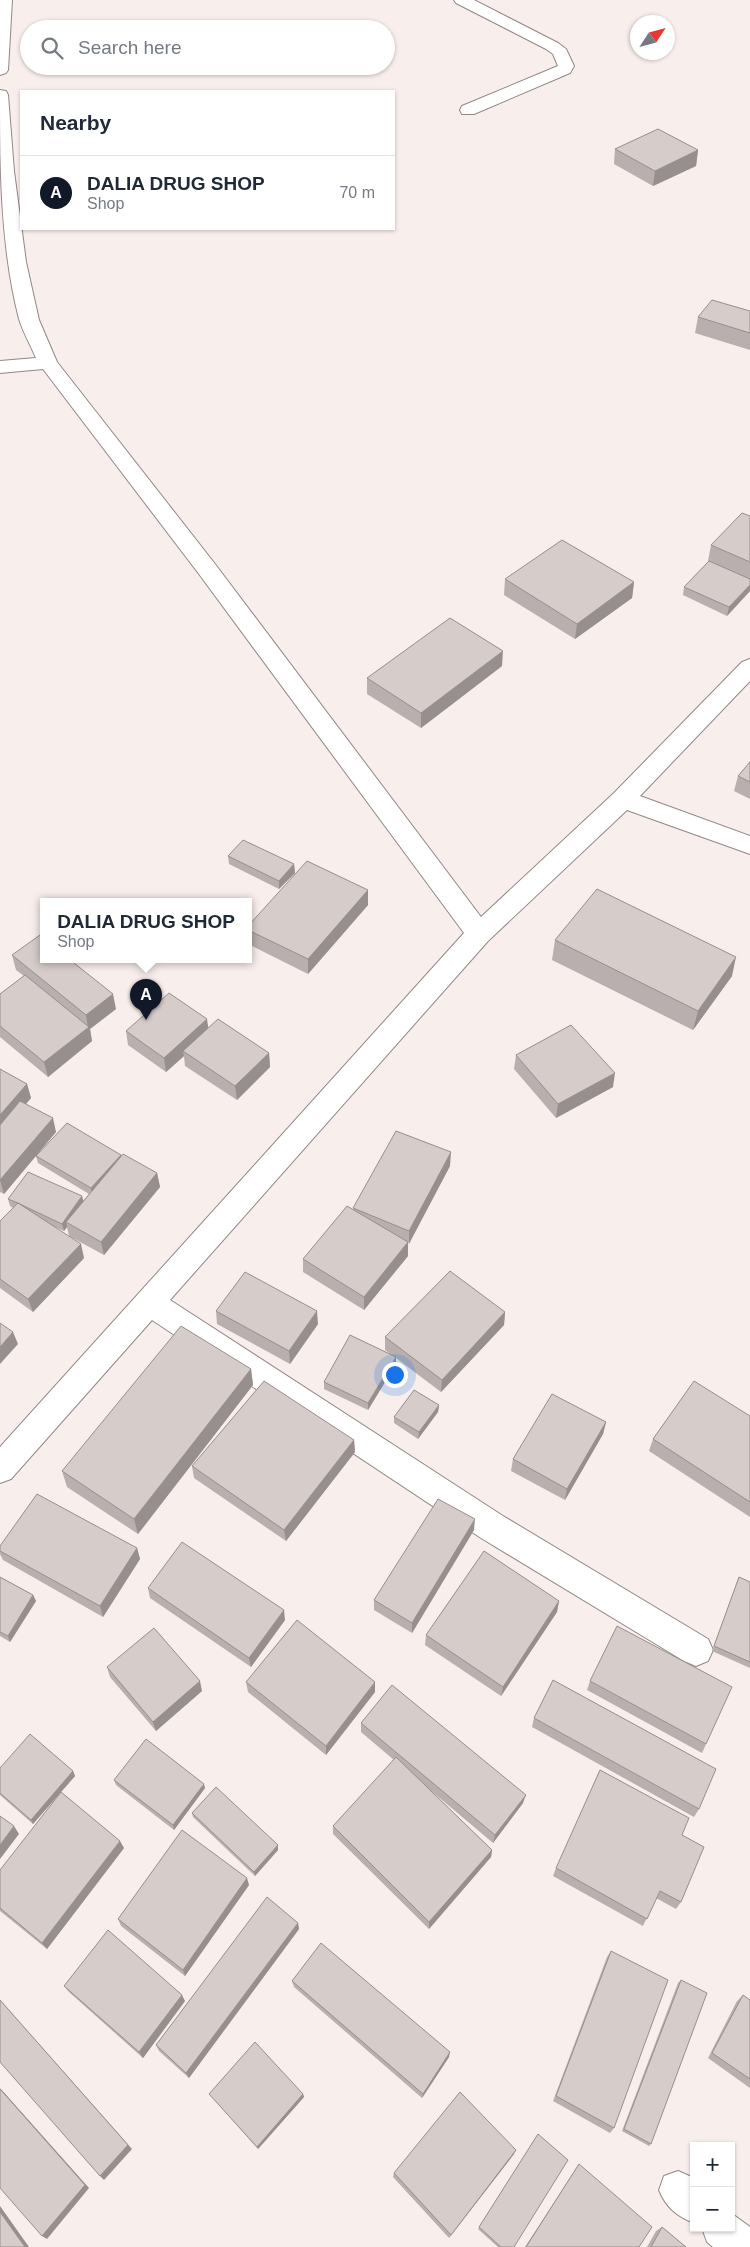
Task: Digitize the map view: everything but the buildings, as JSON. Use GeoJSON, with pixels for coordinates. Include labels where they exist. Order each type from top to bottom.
{"type":"FeatureCollection","features":[{"type":"Feature","properties":{"kind":"street"},"geometry":{"type":"LineString","coordinates":[[0,70],[4,0]]}},
{"type":"Feature","properties":{"kind":"street"},"geometry":{"type":"LineString","coordinates":[[462,0],[552,46],[560,52],[566,66],[564,70],[468,110]]}},
{"type":"Feature","properties":{"kind":"street"},"geometry":{"type":"LineString","coordinates":[[0,95],[1,146],[18,262],[30,320],[48,363],[207,569],[479,934]]}},
{"type":"Feature","properties":{"kind":"street"},"geometry":{"type":"LineString","coordinates":[[0,366],[48,363]]}},
{"type":"Feature","properties":{"kind":"street"},"geometry":{"type":"LineString","coordinates":[[0,1469],[479,934],[623,799],[750,667]]}},
{"type":"Feature","properties":{"kind":"street"},"geometry":{"type":"LineString","coordinates":[[623,799],[750,845]]}},
{"type":"Feature","properties":{"kind":"street"},"geometry":{"type":"LineString","coordinates":[[150,1303],[492,1527],[696,1650]]}},
{"type":"Feature","properties":{"kind":"street"},"geometry":{"type":"LineString","coordinates":[[726,2232],[743,2247]]}},
{"type":"Feature","properties":{"kind":"place","name":"DALIA DRUG SHOP"},"geometry":{"type":"Point","coordinates":[146,1020]}}]}
